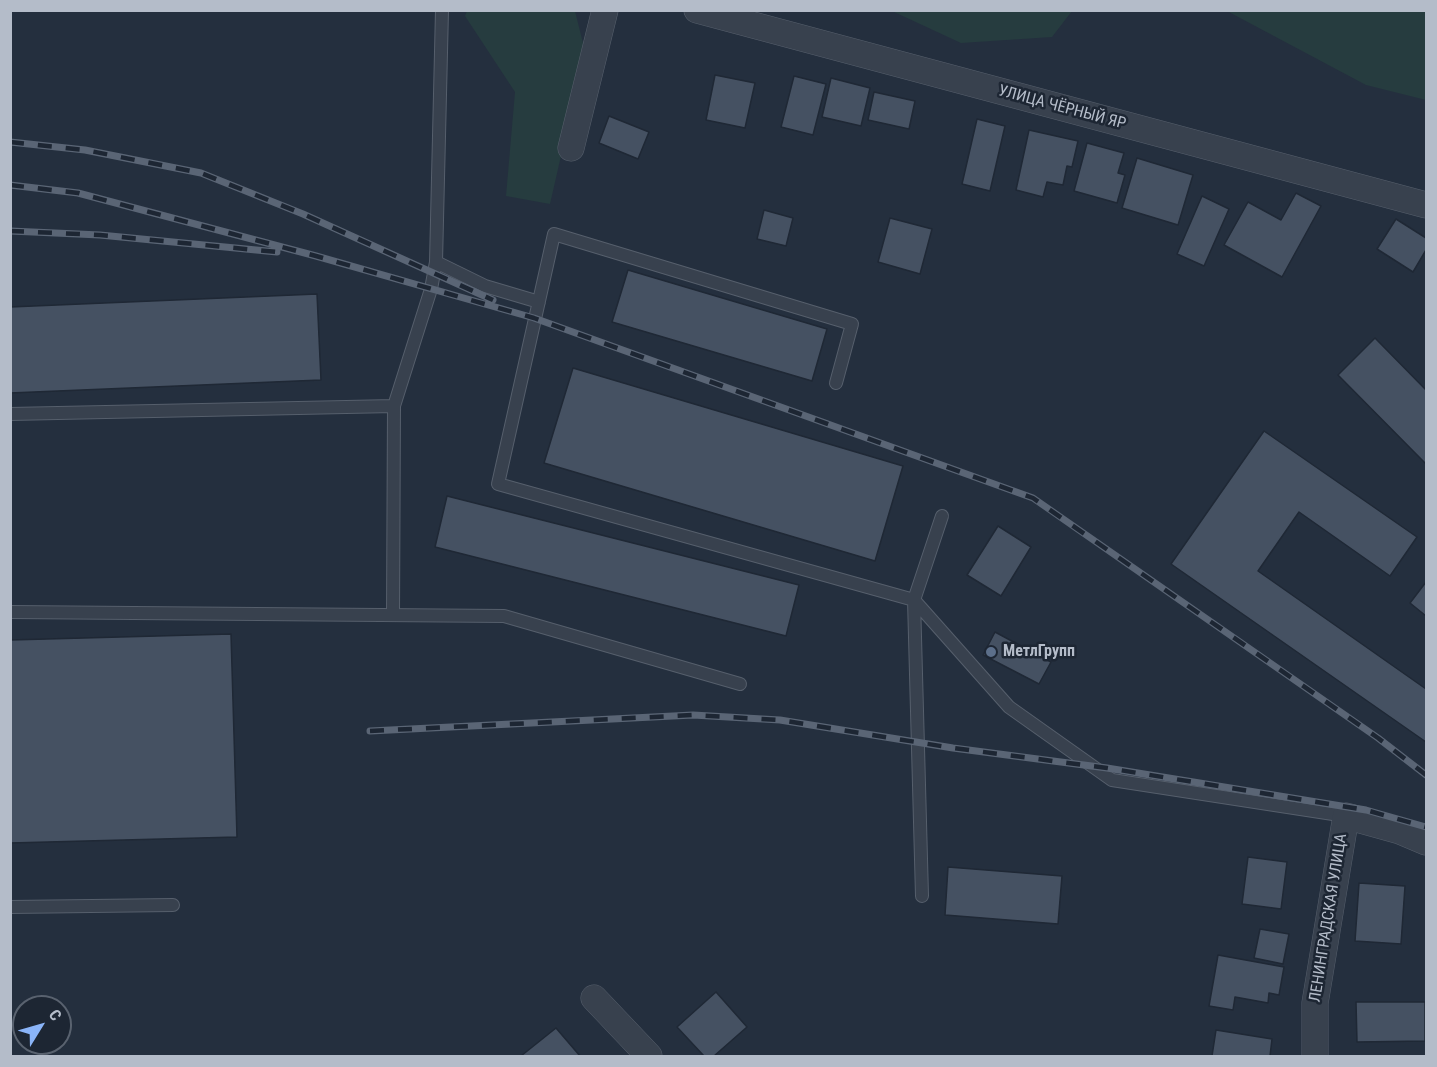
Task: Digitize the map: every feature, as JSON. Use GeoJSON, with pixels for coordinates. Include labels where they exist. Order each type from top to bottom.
{"type":"FeatureCollection","features":[{"type":"Feature","properties":{"kind":"street"},"geometry":{"type":"LineString","coordinates":[[571,148],[605,10]]}},
{"type":"Feature","properties":{"kind":"street","name":"УЛИЦА ЧЁРНЫЙ ЯР"},"geometry":{"type":"LineString","coordinates":[[697,10],[1426,205]]}},
{"type":"Feature","properties":{"kind":"street"},"geometry":{"type":"LineString","coordinates":[[1346,816],[1400,831],[1426,842]]}},
{"type":"Feature","properties":{"kind":"street","name":"ЛЕНИНГРАДСКАЯ УЛИЦА"},"geometry":{"type":"LineString","coordinates":[[1315,1056],[1315,1003],[1346,816]]}},
{"type":"Feature","properties":{"kind":"street"},"geometry":{"type":"LineString","coordinates":[[594,998],[649,1056]]}},
{"type":"Feature","properties":{"kind":"lane"},"geometry":{"type":"LineString","coordinates":[[393,615],[394,406],[431,290],[436,262],[442,10]]}},
{"type":"Feature","properties":{"kind":"lane"},"geometry":{"type":"LineString","coordinates":[[836,383],[852,324],[554,234],[498,484],[914,600],[1009,707],[1112,780],[1346,816]]}},
{"type":"Feature","properties":{"kind":"lane"},"geometry":{"type":"LineString","coordinates":[[436,262],[485,286],[539,302]]}},
{"type":"Feature","properties":{"kind":"lane"},"geometry":{"type":"LineString","coordinates":[[10,414],[394,406]]}},
{"type":"Feature","properties":{"kind":"lane"},"geometry":{"type":"LineString","coordinates":[[922,896],[914,600],[942,516]]}},
{"type":"Feature","properties":{"kind":"lane"},"geometry":{"type":"LineString","coordinates":[[10,612],[504,616],[740,684]]}},
{"type":"Feature","properties":{"kind":"lane"},"geometry":{"type":"LineString","coordinates":[[10,907],[173,905]]}},
{"type":"Feature","properties":{"kind":"green space"},"geometry":{"type":"Polygon","coordinates":[[[467,11],[575,11],[585,51],[550,204],[506,196],[515,92],[465,16],[467,11]]]}},
{"type":"Feature","properties":{"kind":"green space"},"geometry":{"type":"Polygon","coordinates":[[[892,11],[1072,11],[1052,37],[961,43],[892,11]]]}},
{"type":"Feature","properties":{"kind":"green space"},"geometry":{"type":"Polygon","coordinates":[[[1227,11],[1426,11],[1426,100],[1366,85],[1227,11]]]}},
{"type":"Feature","properties":{"kind":"building"},"geometry":{"type":"Polygon","coordinates":[[[715,75],[755,83],[745,128],[706,120],[715,75]]]}},
{"type":"Feature","properties":{"kind":"building"},"geometry":{"type":"Polygon","coordinates":[[[794,76],[826,84],[813,135],[781,127],[794,76]]]}},
{"type":"Feature","properties":{"kind":"building"},"geometry":{"type":"Polygon","coordinates":[[[831,78],[870,88],[861,126],[822,117],[831,78]]]}},
{"type":"Feature","properties":{"kind":"building"},"geometry":{"type":"Polygon","coordinates":[[[874,92],[915,101],[909,129],[868,120],[874,92]]]}},
{"type":"Feature","properties":{"kind":"building"},"geometry":{"type":"Polygon","coordinates":[[[609,116],[649,132],[638,159],[599,143],[609,116]]]}},
{"type":"Feature","properties":{"kind":"building"},"geometry":{"type":"Polygon","coordinates":[[[977,119],[1005,126],[990,191],[962,184],[977,119]]]}},
{"type":"Feature","properties":{"kind":"building"},"geometry":{"type":"Polygon","coordinates":[[[1029,130],[1078,141],[1072,167],[1067,166],[1063,185],[1047,182],[1043,197],[1016,190],[1029,130]]]}},
{"type":"Feature","properties":{"kind":"building"},"geometry":{"type":"Polygon","coordinates":[[[1087,143],[1124,153],[1118,173],[1125,175],[1117,203],[1074,191],[1087,143]]]}},
{"type":"Feature","properties":{"kind":"building"},"geometry":{"type":"Polygon","coordinates":[[[1137,158],[1193,175],[1178,225],[1122,208],[1137,158]]]}},
{"type":"Feature","properties":{"kind":"building"},"geometry":{"type":"Polygon","coordinates":[[[1296,193],[1321,206],[1282,277],[1224,245],[1248,202],[1281,220],[1296,193]]]}},
{"type":"Feature","properties":{"kind":"building"},"geometry":{"type":"Polygon","coordinates":[[[1202,196],[1229,209],[1204,266],[1177,254],[1202,196]]]}},
{"type":"Feature","properties":{"kind":"building"},"geometry":{"type":"Polygon","coordinates":[[[764,210],[793,218],[786,246],[757,239],[764,210]]]}},
{"type":"Feature","properties":{"kind":"building"},"geometry":{"type":"Polygon","coordinates":[[[890,218],[932,229],[920,274],[878,262],[890,218]]]}},
{"type":"Feature","properties":{"kind":"building"},"geometry":{"type":"Polygon","coordinates":[[[1396,219],[1426,238],[1426,250],[1413,272],[1377,249],[1396,219]]]}},
{"type":"Feature","properties":{"kind":"building"},"geometry":{"type":"Polygon","coordinates":[[[628,270],[827,329],[812,381],[612,322],[628,270]]]}},
{"type":"Feature","properties":{"kind":"building"},"geometry":{"type":"Polygon","coordinates":[[[317,294],[321,380],[10,393],[10,307],[317,294]]]}},
{"type":"Feature","properties":{"kind":"building"},"geometry":{"type":"Polygon","coordinates":[[[1375,338],[1426,390],[1426,464],[1338,375],[1375,338]]]}},
{"type":"Feature","properties":{"kind":"building"},"geometry":{"type":"Polygon","coordinates":[[[573,368],[903,466],[875,561],[544,463],[573,368]]]}},
{"type":"Feature","properties":{"kind":"building"},"geometry":{"type":"Polygon","coordinates":[[[1264,431],[1417,537],[1390,576],[1299,512],[1258,571],[1426,689],[1426,742],[1171,564],[1264,431]]]}},
{"type":"Feature","properties":{"kind":"building"},"geometry":{"type":"Polygon","coordinates":[[[447,496],[799,585],[786,636],[435,547],[447,496]]]}},
{"type":"Feature","properties":{"kind":"building"},"geometry":{"type":"Polygon","coordinates":[[[998,526],[1031,547],[1001,596],[967,575],[998,526]]]}},
{"type":"Feature","properties":{"kind":"building"},"geometry":{"type":"Polygon","coordinates":[[[1426,582],[1426,616],[1410,603],[1426,582]]]}},
{"type":"Feature","properties":{"kind":"building"},"geometry":{"type":"Polygon","coordinates":[[[995,632],[1051,662],[1039,684],[983,655],[995,632]]]}},
{"type":"Feature","properties":{"kind":"building"},"geometry":{"type":"Polygon","coordinates":[[[231,634],[237,837],[10,843],[10,640],[231,634]]]}},
{"type":"Feature","properties":{"kind":"building"},"geometry":{"type":"Polygon","coordinates":[[[1248,857],[1287,862],[1281,909],[1242,904],[1248,857]]]}},
{"type":"Feature","properties":{"kind":"building"},"geometry":{"type":"Polygon","coordinates":[[[948,867],[1062,876],[1058,924],[945,915],[948,867]]]}},
{"type":"Feature","properties":{"kind":"building"},"geometry":{"type":"Polygon","coordinates":[[[1359,883],[1405,886],[1401,944],[1355,941],[1359,883]]]}},
{"type":"Feature","properties":{"kind":"building"},"geometry":{"type":"Polygon","coordinates":[[[1260,929],[1289,934],[1283,964],[1254,958],[1260,929]]]}},
{"type":"Feature","properties":{"kind":"building"},"geometry":{"type":"Polygon","coordinates":[[[1218,955],[1284,967],[1279,995],[1269,993],[1268,1003],[1235,997],[1233,1010],[1209,1006],[1218,955]]]}},
{"type":"Feature","properties":{"kind":"building"},"geometry":{"type":"Polygon","coordinates":[[[716,992],[747,1027],[714,1056],[704,1056],[677,1027],[716,992]]]}},
{"type":"Feature","properties":{"kind":"building"},"geometry":{"type":"Polygon","coordinates":[[[1356,1002],[1425,1002],[1425,1041],[1357,1042],[1356,1002]]]}},
{"type":"Feature","properties":{"kind":"building"},"geometry":{"type":"Polygon","coordinates":[[[556,1028],[580,1056],[521,1056],[556,1028]]]}},
{"type":"Feature","properties":{"kind":"building"},"geometry":{"type":"Polygon","coordinates":[[[1216,1030],[1272,1039],[1270,1056],[1212,1056],[1216,1030]]]}},
{"type":"Feature","properties":{"kind":"railway"},"geometry":{"type":"LineString","coordinates":[[10,142],[85,150],[201,173],[303,214],[493,300]]}},
{"type":"Feature","properties":{"kind":"railway"},"geometry":{"type":"LineString","coordinates":[[10,185],[78,193],[316,256],[534,318],[1033,498],[1378,738],[1426,775]]}},
{"type":"Feature","properties":{"kind":"railway"},"geometry":{"type":"LineString","coordinates":[[10,231],[100,235],[277,252]]}},
{"type":"Feature","properties":{"kind":"railway"},"geometry":{"type":"LineString","coordinates":[[370,731],[693,715],[780,720],[953,748],[1107,768],[1366,810],[1426,827]]}},
{"type":"Feature","properties":{"kind":"place","name":"МетлГрупп"},"geometry":{"type":"Point","coordinates":[991,652]}}]}
